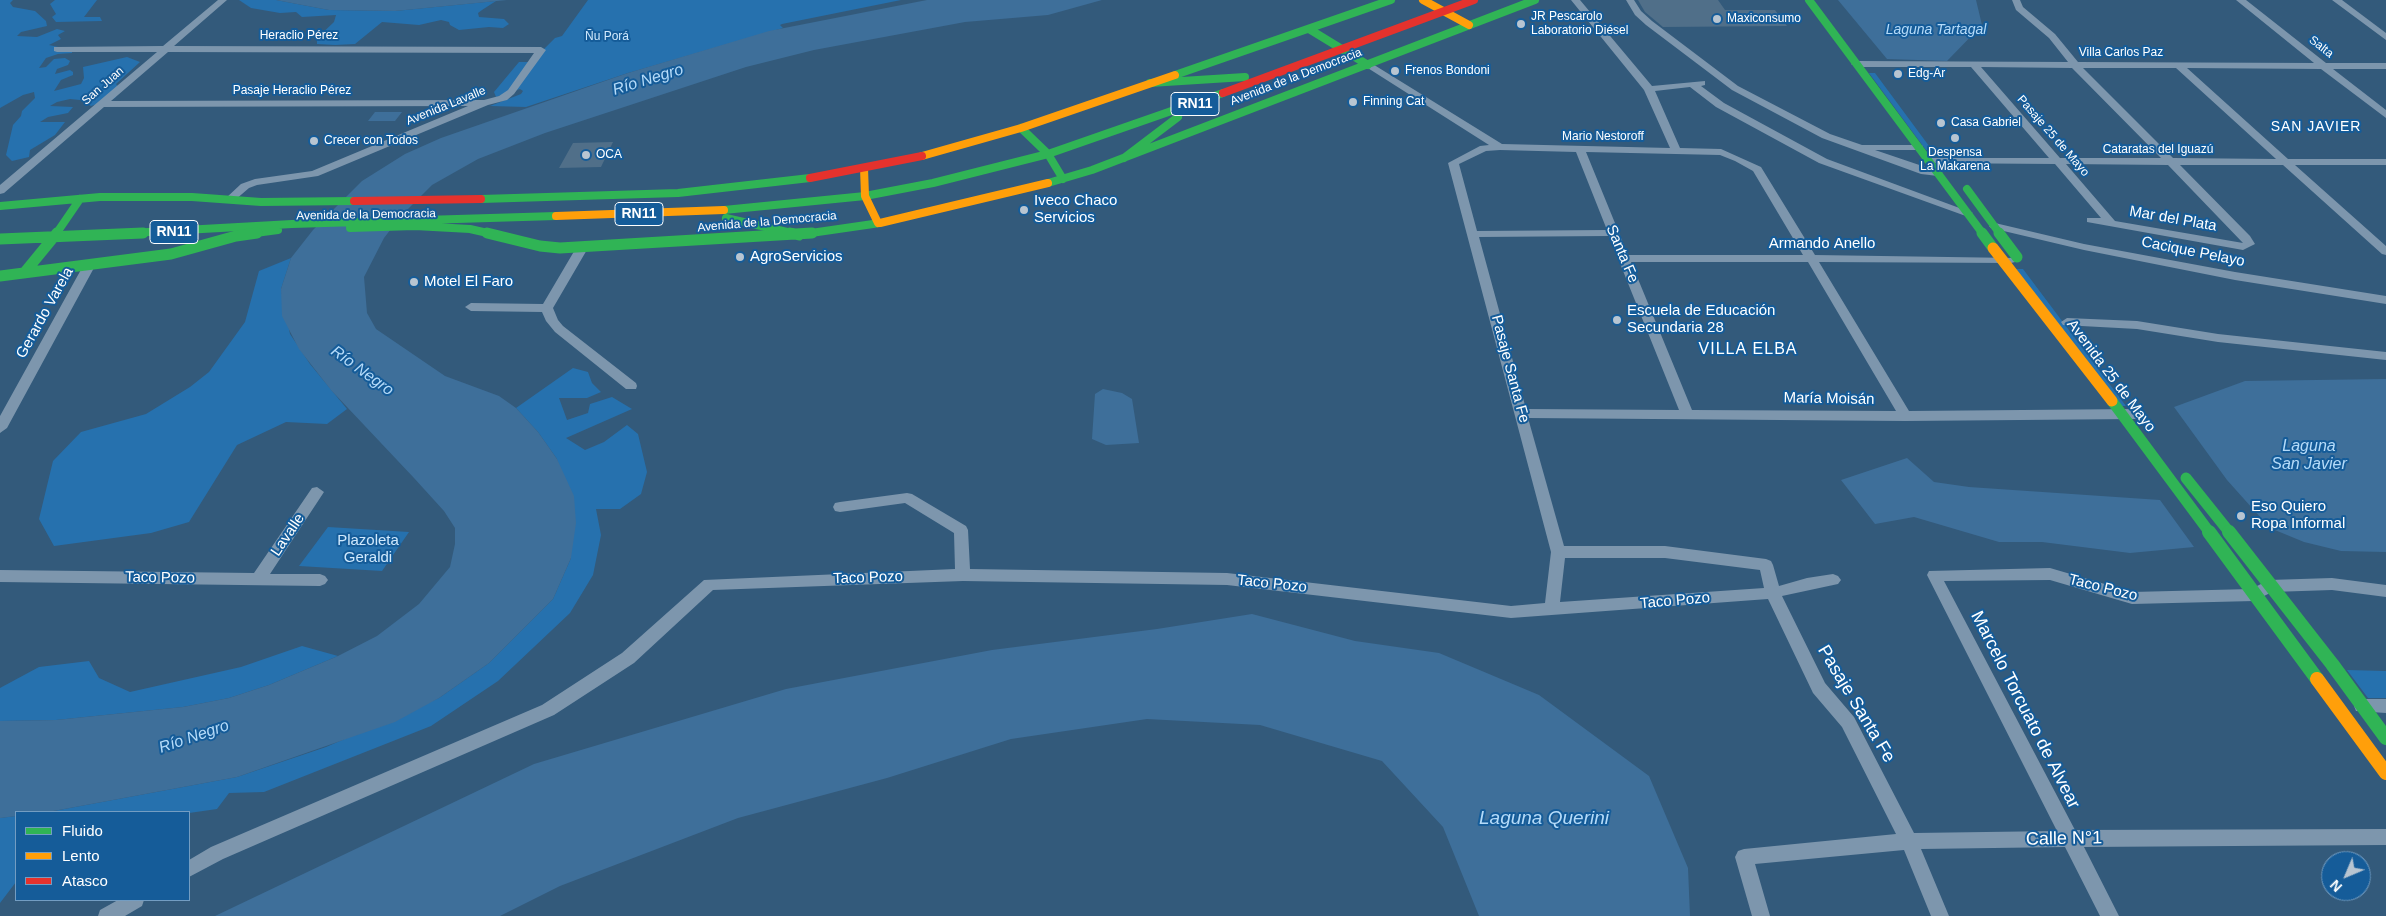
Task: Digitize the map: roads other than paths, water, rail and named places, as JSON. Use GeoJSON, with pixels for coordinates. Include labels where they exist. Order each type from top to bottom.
{"type":"FeatureCollection","features":[{"type":"Feature","properties":{"kind":"main road","name":"Avenida de la Democracia"},"geometry":{"type":"LineString","coordinates":[[0,239],[191,231],[291,223],[424,205],[678,193],[763,185],[864,168],[927,155],[1021,128],[1391,0]]}},
{"type":"Feature","properties":{"kind":"main road"},"geometry":{"type":"LineString","coordinates":[[1423,0],[1469,25]]}},
{"type":"Feature","properties":{"kind":"main road","name":"Avenida de la Democracia"},"geometry":{"type":"LineString","coordinates":[[1439,9],[1452,0]]}},
{"type":"Feature","properties":{"kind":"main road","name":"Avenida de la Democracia"},"geometry":{"type":"LineString","coordinates":[[1044,151],[1439,9],[1474,0]]}},
{"type":"Feature","properties":{"kind":"main road","name":"Avenida de la Democracia"},"geometry":{"type":"LineString","coordinates":[[414,223],[470,229],[540,246],[582,248],[800,235],[878,223],[1062,179],[1124,158],[1535,0]]}},
{"type":"Feature","properties":{"kind":"main road","name":"Avenida 25 de Mayo"},"geometry":{"type":"LineString","coordinates":[[1809,0],[2002,260],[2122,414],[2386,773]]}},
{"type":"Feature","properties":{"kind":"main road"},"geometry":{"type":"LineString","coordinates":[[1824,0],[1835,14]]}},
{"type":"Feature","properties":{"kind":"main road"},"geometry":{"type":"LineString","coordinates":[[1309,29],[1368,65]]}},
{"type":"Feature","properties":{"kind":"main road","name":"Avenida de la Democracia"},"geometry":{"type":"LineString","coordinates":[[129,221],[414,223],[702,212],[864,191],[1044,151],[1194,104],[1335,46]]}},
{"type":"Feature","properties":{"kind":"main road"},"geometry":{"type":"LineString","coordinates":[[1862,50],[1885,80]]}},
{"type":"Feature","properties":{"kind":"main road"},"geometry":{"type":"LineString","coordinates":[[1150,83],[1252,76]]}},
{"type":"Feature","properties":{"kind":"main road"},"geometry":{"type":"LineString","coordinates":[[1124,158],[1194,104]]}},
{"type":"Feature","properties":{"kind":"main road"},"geometry":{"type":"LineString","coordinates":[[1021,128],[1044,151],[1062,179]]}},
{"type":"Feature","properties":{"kind":"main road"},"geometry":{"type":"LineString","coordinates":[[1934,146],[2022,264]]}},
{"type":"Feature","properties":{"kind":"main road"},"geometry":{"type":"LineString","coordinates":[[864,168],[864,191],[878,223]]}},
{"type":"Feature","properties":{"kind":"main road","name":"Avenida de la Democracia"},"geometry":{"type":"LineString","coordinates":[[0,206],[100,197],[231,198],[262,202],[424,205],[723,200],[864,191]]}},
{"type":"Feature","properties":{"kind":"main road"},"geometry":{"type":"LineString","coordinates":[[25,272],[66,223],[80,199]]}},
{"type":"Feature","properties":{"kind":"main road"},"geometry":{"type":"LineString","coordinates":[[702,212],[800,235]]}},
{"type":"Feature","properties":{"kind":"main road"},"geometry":{"type":"LineString","coordinates":[[48,224],[80,222]]}},
{"type":"Feature","properties":{"kind":"main road","name":"Avenida de la Democracia"},"geometry":{"type":"LineString","coordinates":[[0,276],[90,266],[171,254],[291,223]]}},
{"type":"Feature","properties":{"kind":"main road"},"geometry":{"type":"LineString","coordinates":[[0,228],[21,226]]}},
{"type":"Feature","properties":{"kind":"main road","name":"Avenida 25 de Mayo"},"geometry":{"type":"LineString","coordinates":[[2064,318],[2079,337]]}},
{"type":"Feature","properties":{"kind":"main road","name":"Avenida 25 de Mayo"},"geometry":{"type":"LineString","coordinates":[[2108,376],[2148,429]]}},
{"type":"Feature","properties":{"kind":"main road"},"geometry":{"type":"LineString","coordinates":[[2176,465],[2332,664],[2386,738]]}},
{"type":"Feature","properties":{"kind":"street","name":"San Juan"},"geometry":{"type":"LineString","coordinates":[[0,191],[223,0]]}},
{"type":"Feature","properties":{"kind":"street"},"geometry":{"type":"LineString","coordinates":[[1575,0],[1649,89],[1676,150]]}},
{"type":"Feature","properties":{"kind":"street"},"geometry":{"type":"LineString","coordinates":[[1630,0],[1638,13],[1649,23],[1720,79],[1826,136],[1925,172],[1938,173]]}},
{"type":"Feature","properties":{"kind":"street"},"geometry":{"type":"LineString","coordinates":[[2016,0],[2019,8],[2052,36],[2076,66],[2172,162]]}},
{"type":"Feature","properties":{"kind":"street","name":"Salta"},"geometry":{"type":"LineString","coordinates":[[2240,0],[2386,115]]}},
{"type":"Feature","properties":{"kind":"street"},"geometry":{"type":"LineString","coordinates":[[2336,0],[2386,37]]}},
{"type":"Feature","properties":{"kind":"street","name":"Heraclio Pérez"},"geometry":{"type":"LineString","coordinates":[[58,49],[541,50]]}},
{"type":"Feature","properties":{"kind":"street","name":"Avenida Lavalle"},"geometry":{"type":"LineString","coordinates":[[231,198],[245,186],[256,182],[314,174],[484,103],[502,98],[511,92],[541,50]]}},
{"type":"Feature","properties":{"kind":"street","name":"Villa Carlos Paz"},"geometry":{"type":"LineString","coordinates":[[1856,64],[1975,66],[2386,66]]}},
{"type":"Feature","properties":{"kind":"street"},"geometry":{"type":"LineString","coordinates":[[1368,65],[1500,147]]}},
{"type":"Feature","properties":{"kind":"street","name":"Pasaje 25 de Mayo"},"geometry":{"type":"LineString","coordinates":[[1975,66],[2111,223]]}},
{"type":"Feature","properties":{"kind":"street"},"geometry":{"type":"LineString","coordinates":[[2179,66],[2386,252]]}},
{"type":"Feature","properties":{"kind":"street"},"geometry":{"type":"LineString","coordinates":[[1649,89],[1720,79]]}},
{"type":"Feature","properties":{"kind":"street"},"geometry":{"type":"LineString","coordinates":[[1693,84],[1720,105],[1823,161],[1967,213]]}},
{"type":"Feature","properties":{"kind":"street","name":"Pasaje Heraclio Pérez"},"geometry":{"type":"LineString","coordinates":[[100,104],[484,103]]}},
{"type":"Feature","properties":{"kind":"street"},"geometry":{"type":"LineString","coordinates":[[1854,147],[1918,147]]}},
{"type":"Feature","properties":{"kind":"street","name":"Mario Nestoroff"},"geometry":{"type":"LineString","coordinates":[[1484,148],[1721,152],[1757,170],[1813,260]]}},
{"type":"Feature","properties":{"kind":"street","name":"Pasaje Santa Fe"},"geometry":{"type":"LineString","coordinates":[[1484,148],[1453,163],[1474,234],[1558,552],[1552,610]]}},
{"type":"Feature","properties":{"kind":"street","name":"Santa Fe"},"geometry":{"type":"LineString","coordinates":[[1580,150],[1612,233],[1687,413]]}},
{"type":"Feature","properties":{"kind":"street","name":"Cataratas del Iguazú"},"geometry":{"type":"LineString","coordinates":[[1929,162],[1951,169],[2060,162],[2386,162]]}},
{"type":"Feature","properties":{"kind":"street","name":"Mar del Plata"},"geometry":{"type":"LineString","coordinates":[[2091,220],[2243,247],[2249,244],[2246,238],[2172,162]]}},
{"type":"Feature","properties":{"kind":"street","name":"Cacique Pelayo"},"geometry":{"type":"LineString","coordinates":[[1995,226],[2103,251],[2235,276],[2386,300]]}},
{"type":"Feature","properties":{"kind":"street"},"geometry":{"type":"LineString","coordinates":[[1474,234],[1612,233]]}},
{"type":"Feature","properties":{"kind":"street"},"geometry":{"type":"LineString","coordinates":[[547,308],[582,248]]}},
{"type":"Feature","properties":{"kind":"street","name":"Armando Anello"},"geometry":{"type":"LineString","coordinates":[[1624,258],[2002,260],[2022,264]]}},
{"type":"Feature","properties":{"kind":"street"},"geometry":{"type":"LineString","coordinates":[[1813,260],[1906,416]]}},
{"type":"Feature","properties":{"kind":"street","name":"Gerardo Varela"},"geometry":{"type":"LineString","coordinates":[[0,428],[90,266]]}},
{"type":"Feature","properties":{"kind":"street"},"geometry":{"type":"LineString","coordinates":[[471,307],[547,308]]}},
{"type":"Feature","properties":{"kind":"street"},"geometry":{"type":"LineString","coordinates":[[547,308],[552,321],[559,329],[631,386]]}},
{"type":"Feature","properties":{"kind":"street"},"geometry":{"type":"LineString","coordinates":[[2064,318],[2136,325],[2218,338],[2386,356]]}},
{"type":"Feature","properties":{"kind":"street","name":"María Moisán"},"geometry":{"type":"LineString","coordinates":[[1522,414],[1687,413],[1906,416],[2136,414]]}},
{"type":"Feature","properties":{"kind":"street","name":"Lavalle"},"geometry":{"type":"LineString","coordinates":[[258,579],[318,492]]}},
{"type":"Feature","properties":{"kind":"street"},"geometry":{"type":"LineString","coordinates":[[840,507],[907,498],[960,530],[963,574]]}},
{"type":"Feature","properties":{"kind":"street","name":"Pasaje Santa Fe"},"geometry":{"type":"LineString","coordinates":[[1558,552],[1665,552],[1766,566],[1773,593],[1819,688],[1848,722],[1909,842],[1940,916]]}},
{"type":"Feature","properties":{"kind":"street","name":"Taco Pozo"},"geometry":{"type":"LineString","coordinates":[[190,868],[217,853],[548,710],[628,658],[709,584],[963,574],[1227,579],[1511,612],[1773,593],[1807,584],[1833,580]]}},
{"type":"Feature","properties":{"kind":"street","name":"Taco Pozo"},"geometry":{"type":"LineString","coordinates":[[1934,575],[2050,574],[2132,598],[2254,595],[2269,586]]}},
{"type":"Feature","properties":{"kind":"street","name":"Marcelo Torcuato de Alvear"},"geometry":{"type":"LineString","coordinates":[[1934,575],[2110,916]]}},
{"type":"Feature","properties":{"kind":"street","name":"Taco Pozo"},"geometry":{"type":"LineString","coordinates":[[0,576],[320,580]]}},
{"type":"Feature","properties":{"kind":"street"},"geometry":{"type":"LineString","coordinates":[[2269,586],[2332,584],[2386,591]]}},
{"type":"Feature","properties":{"kind":"street"},"geometry":{"type":"LineString","coordinates":[[2362,706],[2386,706]]}},
{"type":"Feature","properties":{"kind":"street","name":"Calle N°1"},"geometry":{"type":"LineString","coordinates":[[1761,916],[1744,857],[1909,842],[2248,836],[2386,837]]}},
{"type":"Feature","properties":{"kind":"street"},"geometry":{"type":"LineString","coordinates":[[107,916],[132,901]]}},
{"type":"Feature","properties":{"kind":"water"},"geometry":{"type":"Polygon","coordinates":[[[276,0],[507,0],[395,11],[329,10],[276,0]]]}},
{"type":"Feature","properties":{"kind":"water","name":"Río Negro"},"geometry":{"type":"Polygon","coordinates":[[[927,0],[1102,0],[1048,15],[965,22],[814,50],[746,67],[545,133],[478,159],[432,185],[401,216],[384,238],[364,277],[367,313],[376,329],[445,376],[499,396],[516,408],[538,432],[557,459],[574,496],[576,523],[571,558],[553,599],[489,663],[439,698],[395,722],[237,777],[53,811],[15,811],[15,816],[0,818],[0,721],[56,720],[183,707],[229,698],[269,685],[338,656],[377,636],[419,604],[450,567],[455,544],[455,528],[444,511],[331,390],[299,349],[282,316],[281,289],[291,258],[313,230],[362,181],[405,154],[441,138],[628,73],[769,31],[927,0]]]}},
{"type":"Feature","properties":{"kind":"water","name":"Laguna Tartagal"},"geometry":{"type":"Polygon","coordinates":[[[1838,0],[1976,0],[1982,25],[1947,61],[1887,59],[1838,0]]]}},
{"type":"Feature","properties":{"kind":"water"},"geometry":{"type":"Polygon","coordinates":[[[375,112],[402,112],[395,121],[368,121],[375,112]]]}},
{"type":"Feature","properties":{"kind":"water","name":"Laguna San Javier"},"geometry":{"type":"Polygon","coordinates":[[[2386,379],[2386,552],[2341,551],[2304,542],[2270,528],[2227,480],[2174,407],[2245,381],[2386,379]]]}},
{"type":"Feature","properties":{"kind":"water"},"geometry":{"type":"Polygon","coordinates":[[[1103,389],[1122,393],[1132,399],[1139,443],[1106,445],[1092,439],[1095,394],[1103,389]]]}},
{"type":"Feature","properties":{"kind":"water"},"geometry":{"type":"Polygon","coordinates":[[[1907,458],[1934,482],[1969,487],[2160,500],[2194,547],[2130,553],[2042,542],[1999,542],[1914,517],[1875,524],[1841,480],[1907,458]]]}},
{"type":"Feature","properties":{"kind":"water","name":"Laguna Querini"},"geometry":{"type":"Polygon","coordinates":[[[1252,614],[1355,641],[1439,653],[1539,695],[1649,776],[1688,868],[1690,916],[1479,916],[1443,827],[1382,761],[1260,725],[1147,719],[1011,739],[887,778],[738,818],[560,886],[500,916],[215,916],[534,764],[786,689],[992,650],[1157,629],[1252,614]]]}},
{"type":"Feature","properties":{"kind":"place","name":"Maxiconsumo"},"geometry":{"type":"Point","coordinates":[1717,19]}},
{"type":"Feature","properties":{"kind":"place","name":"JR Pescarolo Laboratorio Diésel"},"geometry":{"type":"Point","coordinates":[1521,24]}},
{"type":"Feature","properties":{"kind":"place","name":"Frenos Bondoni"},"geometry":{"type":"Point","coordinates":[1395,71]}},
{"type":"Feature","properties":{"kind":"place","name":"Edg-Ar"},"geometry":{"type":"Point","coordinates":[1898,74]}},
{"type":"Feature","properties":{"kind":"place","name":"Finning Cat"},"geometry":{"type":"Point","coordinates":[1353,102]}},
{"type":"Feature","properties":{"kind":"place","name":"Casa Gabriel"},"geometry":{"type":"Point","coordinates":[1941,123]}},
{"type":"Feature","properties":{"kind":"place","name":"Despensa La Makarena"},"geometry":{"type":"Point","coordinates":[1955,138]}},
{"type":"Feature","properties":{"kind":"place","name":"Crecer con Todos"},"geometry":{"type":"Point","coordinates":[314,141]}},
{"type":"Feature","properties":{"kind":"place","name":"OCA"},"geometry":{"type":"Point","coordinates":[586,155]}},
{"type":"Feature","properties":{"kind":"place","name":"Iveco Chaco Servicios"},"geometry":{"type":"Point","coordinates":[1024,210]}},
{"type":"Feature","properties":{"kind":"place","name":"AgroServicios"},"geometry":{"type":"Point","coordinates":[740,257]}},
{"type":"Feature","properties":{"kind":"place","name":"Motel El Faro"},"geometry":{"type":"Point","coordinates":[414,282]}},
{"type":"Feature","properties":{"kind":"place","name":"Escuela de Educación Secundaria 28"},"geometry":{"type":"Point","coordinates":[1617,320]}},
{"type":"Feature","properties":{"kind":"place","name":"Eso Quiero Ropa Informal"},"geometry":{"type":"Point","coordinates":[2241,516]}},
{"type":"Feature","properties":{"kind":"district","name":"SAN JAVIER"},"geometry":{"type":"Point","coordinates":[2316,127]}},
{"type":"Feature","properties":{"kind":"district","name":"VILLA ELBA"},"geometry":{"type":"Point","coordinates":[1748,350]}},
{"type":"Feature","properties":{"kind":"park label","name":"Ñu Porá"},"geometry":{"type":"Point","coordinates":[607,37]}},
{"type":"Feature","properties":{"kind":"park label","name":"Plazoleta Geraldi"},"geometry":{"type":"Point","coordinates":[368,550]}}]}
